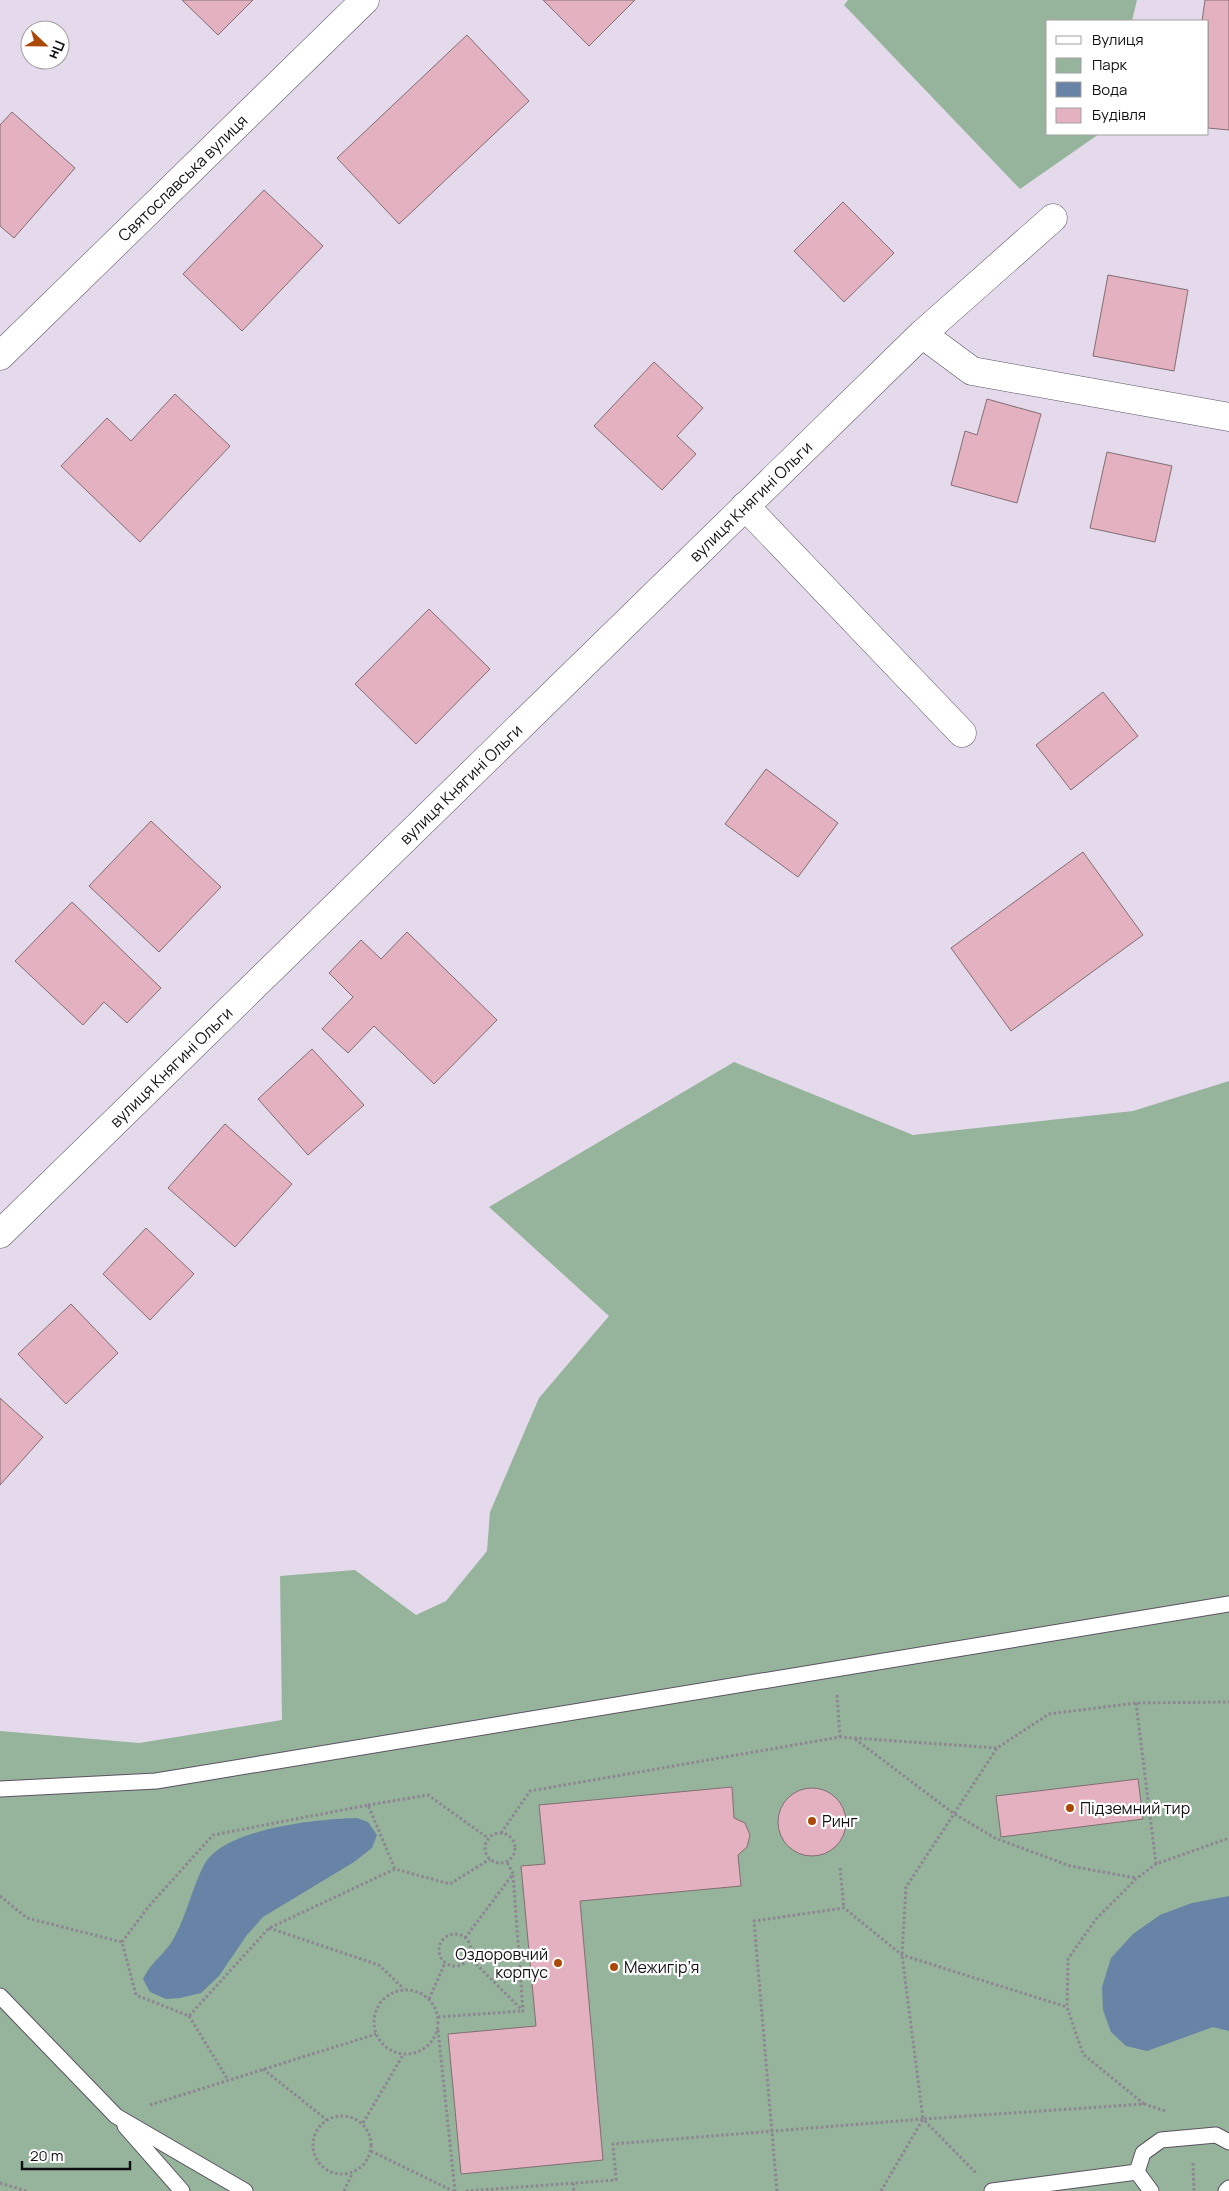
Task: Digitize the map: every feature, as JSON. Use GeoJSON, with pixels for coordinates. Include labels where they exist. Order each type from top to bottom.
{"type":"FeatureCollection","features":[{"type":"Feature","properties":{"kind":"street","name":"Святославська вулиця"},"geometry":{"type":"LineString","coordinates":[[0,356],[366,0]]}},
{"type":"Feature","properties":{"kind":"street","name":"вулиця Княгині Ольги"},"geometry":{"type":"LineString","coordinates":[[0,1234],[922,334],[1053,218]]}},
{"type":"Feature","properties":{"kind":"street"},"geometry":{"type":"LineString","coordinates":[[922,334],[972,370],[1229,417]]}},
{"type":"Feature","properties":{"kind":"street"},"geometry":{"type":"LineString","coordinates":[[745,506],[962,732]]}},
{"type":"Feature","properties":{"kind":"lane"},"geometry":{"type":"LineString","coordinates":[[0,1789],[156,1782],[1229,1604]]}},
{"type":"Feature","properties":{"kind":"lane"},"geometry":{"type":"LineString","coordinates":[[0,1996],[116,2116],[182,2191]]}},
{"type":"Feature","properties":{"kind":"lane"},"geometry":{"type":"LineString","coordinates":[[116,2116],[245,2191]]}},
{"type":"Feature","properties":{"kind":"lane"},"geometry":{"type":"LineString","coordinates":[[1137,2172],[1143,2153],[1161,2140],[1216,2135],[1229,2142]]}},
{"type":"Feature","properties":{"kind":"lane"},"geometry":{"type":"LineString","coordinates":[[993,2191],[1137,2172]]}},
{"type":"Feature","properties":{"kind":"lane"},"geometry":{"type":"LineString","coordinates":[[1137,2172],[1152,2191]]}},
{"type":"Feature","properties":{"kind":"lane"},"geometry":{"type":"LineString","coordinates":[[1226,2191],[1229,2188]]}},
{"type":"Feature","properties":{"kind":"path"},"geometry":{"type":"LineString","coordinates":[[834,1669],[840,1737]]}},
{"type":"Feature","properties":{"kind":"path"},"geometry":{"type":"LineString","coordinates":[[993,2191],[923,2119],[902,1955],[906,1887],[953,1812],[997,1748],[1049,1714],[1136,1703],[1229,1702]]}},
{"type":"Feature","properties":{"kind":"path"},"geometry":{"type":"LineString","coordinates":[[1136,1703],[1156,1864]]}},
{"type":"Feature","properties":{"kind":"path"},"geometry":{"type":"LineString","coordinates":[[501,1833],[530,1791],[840,1737],[997,1748]]}},
{"type":"Feature","properties":{"kind":"path"},"geometry":{"type":"LineString","coordinates":[[854,1738],[953,1812],[995,1838],[1070,1866],[1136,1878]]}},
{"type":"Feature","properties":{"kind":"path"},"geometry":{"type":"LineString","coordinates":[[122,1942],[150,1906],[213,1835],[428,1795],[488,1838]]}},
{"type":"Feature","properties":{"kind":"path"},"geometry":{"type":"LineString","coordinates":[[368,1805],[395,1869]]}},
{"type":"Feature","properties":{"kind":"path"},"geometry":{"type":"LineString","coordinates":[[496,1833],[501,1833],[510,1837],[515,1845],[513,1855],[507,1862],[498,1863],[490,1859],[485,1851],[488,1838],[496,1833]]}},
{"type":"Feature","properties":{"kind":"path"},"geometry":{"type":"LineString","coordinates":[[1168,2112],[1144,2104],[1083,2054],[1067,2007],[1068,1959],[1096,1919],[1136,1878],[1156,1864],[1229,1838]]}},
{"type":"Feature","properties":{"kind":"path"},"geometry":{"type":"LineString","coordinates":[[189,2016],[269,1928],[395,1869],[450,1884],[490,1859]]}},
{"type":"Feature","properties":{"kind":"path"},"geometry":{"type":"LineString","coordinates":[[507,1862],[513,1874],[523,2011]]}},
{"type":"Feature","properties":{"kind":"path"},"geometry":{"type":"LineString","coordinates":[[840,1868],[844,1908],[902,1955],[1067,2007]]}},
{"type":"Feature","properties":{"kind":"path"},"geometry":{"type":"LineString","coordinates":[[465,1938],[513,1874]]}},
{"type":"Feature","properties":{"kind":"path"},"geometry":{"type":"LineString","coordinates":[[0,1896],[27,1918],[122,1942]]}},
{"type":"Feature","properties":{"kind":"path"},"geometry":{"type":"LineString","coordinates":[[777,2191],[754,1921],[844,1908]]}},
{"type":"Feature","properties":{"kind":"path"},"geometry":{"type":"LineString","coordinates":[[269,1928],[379,1965],[404,1990]]}},
{"type":"Feature","properties":{"kind":"path"},"geometry":{"type":"LineString","coordinates":[[451,1934],[457,1934],[465,1938],[471,1947],[470,1957],[459,1966],[454,1966],[445,1962],[439,1954],[439,1949],[443,1940],[451,1934]]}},
{"type":"Feature","properties":{"kind":"path"},"geometry":{"type":"LineString","coordinates":[[122,1942],[136,1995],[189,2016],[228,2080]]}},
{"type":"Feature","properties":{"kind":"path"},"geometry":{"type":"LineString","coordinates":[[470,1957],[523,2011]]}},
{"type":"Feature","properties":{"kind":"path"},"geometry":{"type":"LineString","coordinates":[[429,1999],[445,1962]]}},
{"type":"Feature","properties":{"kind":"path"},"geometry":{"type":"LineString","coordinates":[[438,2027],[430,2044],[412,2054],[403,2055],[386,2048],[376,2034],[373,2024],[379,2004],[387,1996],[404,1990],[414,1991],[429,1999],[435,2008],[438,2017],[454,2191]]}},
{"type":"Feature","properties":{"kind":"path"},"geometry":{"type":"LineString","coordinates":[[438,2017],[523,2011]]}},
{"type":"Feature","properties":{"kind":"path"},"geometry":{"type":"LineString","coordinates":[[116,2116],[376,2034]]}},
{"type":"Feature","properties":{"kind":"path"},"geometry":{"type":"LineString","coordinates":[[363,2124],[403,2055]]}},
{"type":"Feature","properties":{"kind":"path"},"geometry":{"type":"LineString","coordinates":[[263,2069],[327,2120]]}},
{"type":"Feature","properties":{"kind":"path"},"geometry":{"type":"LineString","coordinates":[[466,2191],[616,2180],[613,2144],[923,2119],[1144,2104]]}},
{"type":"Feature","properties":{"kind":"path"},"geometry":{"type":"LineString","coordinates":[[345,2116],[354,2118],[363,2124],[369,2132],[372,2152],[368,2161],[361,2169],[342,2175],[324,2169],[314,2153],[315,2134],[319,2126],[327,2120],[345,2116]]}},
{"type":"Feature","properties":{"kind":"path"},"geometry":{"type":"LineString","coordinates":[[881,2191],[923,2119]]}},
{"type":"Feature","properties":{"kind":"path"},"geometry":{"type":"LineString","coordinates":[[372,2152],[454,2191]]}},
{"type":"Feature","properties":{"kind":"path"},"geometry":{"type":"LineString","coordinates":[[344,2191],[352,2173]]}},
{"type":"Feature","properties":{"kind":"path"},"geometry":{"type":"LineString","coordinates":[[0,2183],[26,2191]]}},
{"type":"Feature","properties":{"kind":"path"},"geometry":{"type":"LineString","coordinates":[[574,2183],[574,2191]]}},
{"type":"Feature","properties":{"kind":"green space"},"geometry":{"type":"Polygon","coordinates":[[[848,0],[1137,0],[1132,20],[1046,20],[1046,135],[1098,135],[1020,189],[844,5],[848,0]]]}},
{"type":"Feature","properties":{"kind":"green space","name":"Межигір’я"},"geometry":{"type":"Polygon","coordinates":[[[734,1062],[913,1135],[1133,1111],[1229,1081],[1229,2191],[0,2191],[0,1731],[139,1743],[282,1720],[280,1576],[355,1570],[416,1615],[446,1601],[487,1551],[490,1512],[539,1398],[609,1316],[489,1207],[734,1062]]]}},
{"type":"Feature","properties":{"kind":"water"},"geometry":{"type":"Polygon","coordinates":[[[357,1818],[368,1822],[377,1835],[372,1848],[354,1862],[263,1917],[247,1935],[219,1976],[201,1993],[166,1999],[150,1992],[143,1979],[150,1967],[172,1942],[204,1865],[215,1852],[231,1842],[273,1828],[319,1821],[357,1818]]]}},
{"type":"Feature","properties":{"kind":"water"},"geometry":{"type":"Polygon","coordinates":[[[1229,1896],[1229,2031],[1213,2027],[1147,2051],[1126,2046],[1111,2032],[1103,2010],[1102,1987],[1111,1958],[1133,1934],[1160,1915],[1192,1903],[1229,1896]]]}},
{"type":"Feature","properties":{"kind":"building"},"geometry":{"type":"Polygon","coordinates":[[[182,0],[253,0],[218,35],[182,0]]]}},
{"type":"Feature","properties":{"kind":"building"},"geometry":{"type":"Polygon","coordinates":[[[543,0],[635,0],[589,46],[543,0]]]}},
{"type":"Feature","properties":{"kind":"building"},"geometry":{"type":"Polygon","coordinates":[[[1205,0],[1229,0],[1229,130],[1209,128],[1209,20],[1202,20],[1205,0]]]}},
{"type":"Feature","properties":{"kind":"building"},"geometry":{"type":"Polygon","coordinates":[[[467,35],[529,101],[399,224],[337,158],[467,35]]]}},
{"type":"Feature","properties":{"kind":"building"},"geometry":{"type":"Polygon","coordinates":[[[12,112],[75,168],[14,238],[0,226],[0,125],[12,112]]]}},
{"type":"Feature","properties":{"kind":"building"},"geometry":{"type":"Polygon","coordinates":[[[264,190],[323,246],[242,331],[183,274],[264,190]]]}},
{"type":"Feature","properties":{"kind":"building"},"geometry":{"type":"Polygon","coordinates":[[[843,202],[894,253],[844,302],[794,251],[843,202]]]}},
{"type":"Feature","properties":{"kind":"building"},"geometry":{"type":"Polygon","coordinates":[[[1108,275],[1188,290],[1174,371],[1093,356],[1108,275]]]}},
{"type":"Feature","properties":{"kind":"building"},"geometry":{"type":"Polygon","coordinates":[[[654,362],[703,408],[677,436],[696,454],[662,490],[594,426],[654,362]]]}},
{"type":"Feature","properties":{"kind":"building"},"geometry":{"type":"Polygon","coordinates":[[[175,394],[230,446],[140,542],[61,466],[107,418],[131,441],[175,394]]]}},
{"type":"Feature","properties":{"kind":"building"},"geometry":{"type":"Polygon","coordinates":[[[987,399],[1041,414],[1017,503],[951,485],[965,431],[977,435],[987,399]]]}},
{"type":"Feature","properties":{"kind":"building"},"geometry":{"type":"Polygon","coordinates":[[[1107,452],[1172,466],[1155,542],[1090,528],[1107,452]]]}},
{"type":"Feature","properties":{"kind":"building"},"geometry":{"type":"Polygon","coordinates":[[[429,609],[490,669],[416,744],[355,684],[429,609]]]}},
{"type":"Feature","properties":{"kind":"building"},"geometry":{"type":"Polygon","coordinates":[[[1103,692],[1138,736],[1071,790],[1036,745],[1103,692]]]}},
{"type":"Feature","properties":{"kind":"building"},"geometry":{"type":"Polygon","coordinates":[[[766,769],[838,823],[798,877],[725,824],[766,769]]]}},
{"type":"Feature","properties":{"kind":"building"},"geometry":{"type":"Polygon","coordinates":[[[151,821],[221,887],[159,952],[89,886],[151,821]]]}},
{"type":"Feature","properties":{"kind":"building"},"geometry":{"type":"Polygon","coordinates":[[[1083,852],[1143,935],[1011,1031],[951,948],[1083,852]]]}},
{"type":"Feature","properties":{"kind":"building"},"geometry":{"type":"Polygon","coordinates":[[[72,902],[161,988],[127,1023],[104,1002],[83,1025],[15,961],[72,902]]]}},
{"type":"Feature","properties":{"kind":"building"},"geometry":{"type":"Polygon","coordinates":[[[407,932],[497,1020],[434,1084],[374,1026],[348,1053],[322,1029],[353,997],[329,973],[361,940],[381,959],[407,932]]]}},
{"type":"Feature","properties":{"kind":"building"},"geometry":{"type":"Polygon","coordinates":[[[312,1049],[364,1105],[308,1155],[258,1099],[312,1049]]]}},
{"type":"Feature","properties":{"kind":"building"},"geometry":{"type":"Polygon","coordinates":[[[225,1124],[292,1184],[235,1247],[168,1188],[225,1124]]]}},
{"type":"Feature","properties":{"kind":"building"},"geometry":{"type":"Polygon","coordinates":[[[146,1228],[194,1274],[150,1320],[103,1274],[146,1228]]]}},
{"type":"Feature","properties":{"kind":"building"},"geometry":{"type":"Polygon","coordinates":[[[71,1304],[118,1353],[66,1404],[18,1354],[71,1304]]]}},
{"type":"Feature","properties":{"kind":"building"},"geometry":{"type":"Polygon","coordinates":[[[0,1398],[43,1437],[0,1485],[0,1398]]]}},
{"type":"Feature","properties":{"kind":"building","name":"Підземний тир"},"geometry":{"type":"Polygon","coordinates":[[[1138,1779],[1143,1819],[1001,1837],[996,1796],[1138,1779]]]}},
{"type":"Feature","properties":{"kind":"building","name":"Оздоровчий корпус"},"geometry":{"type":"Polygon","coordinates":[[[732,1787],[734,1818],[745,1823],[750,1835],[747,1847],[738,1855],[741,1886],[580,1901],[603,2160],[461,2174],[448,2034],[536,2026],[521,1866],[545,1864],[539,1805],[732,1787]]]}},
{"type":"Feature","properties":{"kind":"building","name":"Ринг"},"geometry":{"type":"Polygon","coordinates":[[[812,1788],[825,1791],[836,1798],[843,1809],[846,1822],[843,1835],[836,1846],[825,1853],[812,1856],[799,1853],[788,1846],[781,1835],[778,1822],[781,1809],[788,1798],[799,1791],[812,1788]]]}},
{"type":"Feature","properties":{"kind":"place","name":"Підземний тир"},"geometry":{"type":"Point","coordinates":[1070,1808]}},
{"type":"Feature","properties":{"kind":"place","name":"Ринг"},"geometry":{"type":"Point","coordinates":[812,1821]}},
{"type":"Feature","properties":{"kind":"place","name":"Оздоровчий корпус"},"geometry":{"type":"Point","coordinates":[558,1963]}},
{"type":"Feature","properties":{"kind":"place","name":"Межигір’я"},"geometry":{"type":"Point","coordinates":[614,1967]}}]}
